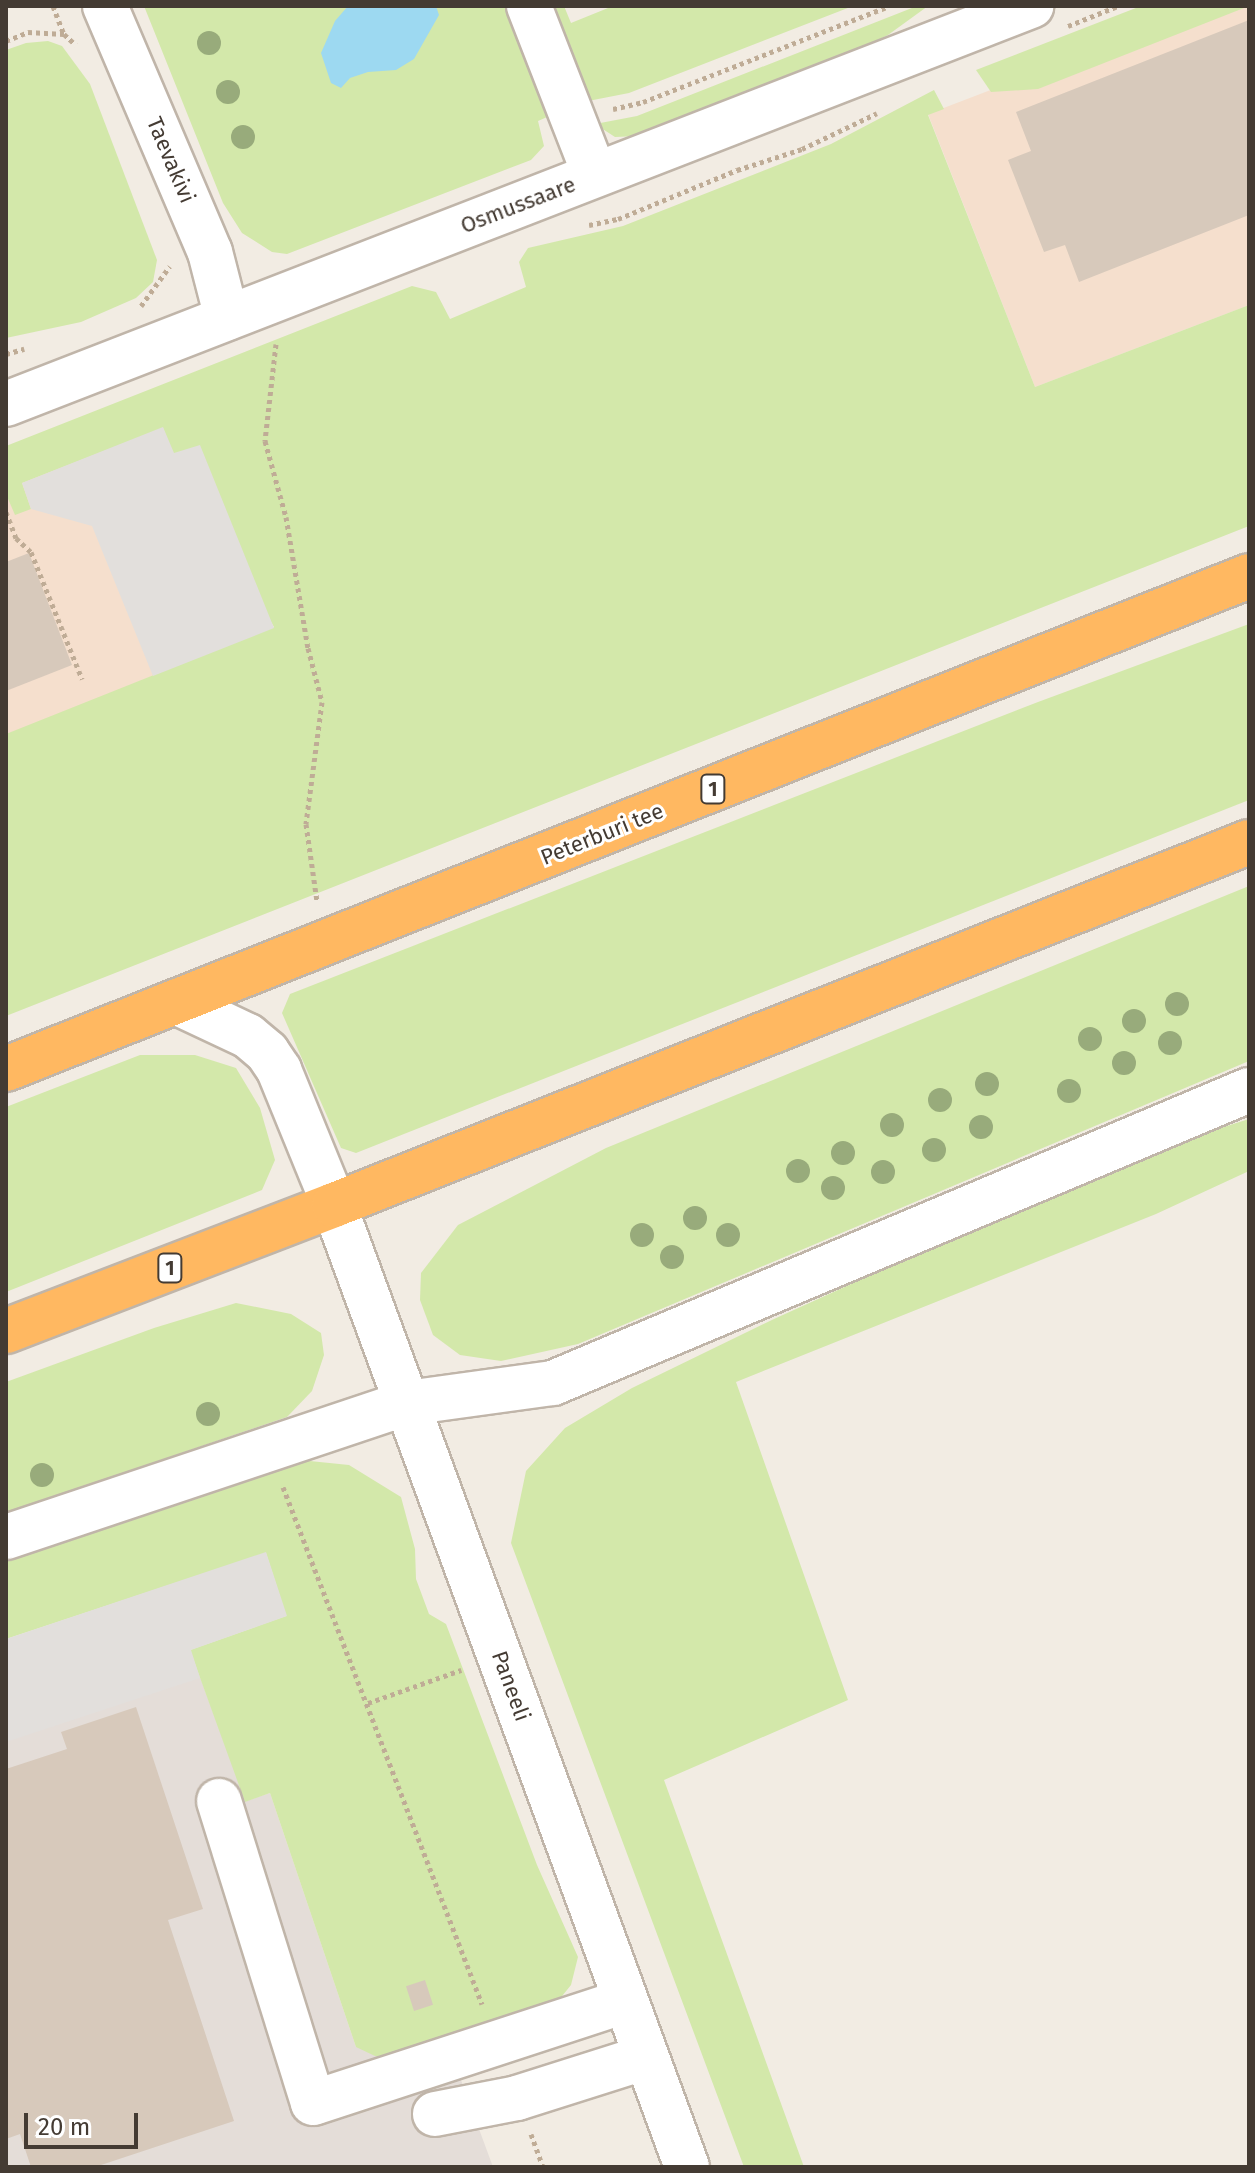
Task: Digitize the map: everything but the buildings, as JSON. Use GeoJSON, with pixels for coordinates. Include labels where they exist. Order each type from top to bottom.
{"type":"FeatureCollection","features":[{"type":"Feature","properties":{"kind":"highway","name":"Peterburi tee"},"geometry":{"type":"LineString","coordinates":[[6,1069],[1243,582]]}},
{"type":"Feature","properties":{"kind":"highway","name":"1"},"geometry":{"type":"LineString","coordinates":[[6,1331],[334,1205],[1249,842]]}},
{"type":"Feature","properties":{"kind":"street","name":"Taevakivi"},"geometry":{"type":"LineString","coordinates":[[105,6],[210,252],[227,318]]}},
{"type":"Feature","properties":{"kind":"street"},"geometry":{"type":"LineString","coordinates":[[529,6],[595,175]]}},
{"type":"Feature","properties":{"kind":"street","name":"Osmussaare"},"geometry":{"type":"LineString","coordinates":[[6,404],[1031,6]]}},
{"type":"Feature","properties":{"kind":"street"},"geometry":{"type":"LineString","coordinates":[[178,1003],[248,1036],[267,1052],[279,1070],[334,1205]]}},
{"type":"Feature","properties":{"kind":"street"},"geometry":{"type":"LineString","coordinates":[[6,1537],[407,1403],[553,1383],[1249,1090]]}},
{"type":"Feature","properties":{"kind":"street","name":"Paneeli"},"geometry":{"type":"LineString","coordinates":[[334,1205],[687,2167]]}},
{"type":"Feature","properties":{"kind":"street"},"geometry":{"type":"LineString","coordinates":[[219,1801],[313,2103],[497,2046],[625,2001]]}},
{"type":"Feature","properties":{"kind":"street"},"geometry":{"type":"LineString","coordinates":[[435,2114],[517,2098],[646,2057]]}},
{"type":"Feature","properties":{"kind":"path"},"geometry":{"type":"LineString","coordinates":[[6,41],[28,32],[64,34]]}},
{"type":"Feature","properties":{"kind":"path"},"geometry":{"type":"LineString","coordinates":[[278,331],[265,441],[286,517],[308,648],[322,702],[306,824],[323,945]]}},
{"type":"Feature","properties":{"kind":"path"},"geometry":{"type":"LineString","coordinates":[[6,512],[16,538],[31,552],[82,679]]}},
{"type":"Feature","properties":{"kind":"path"},"geometry":{"type":"LineString","coordinates":[[269,1449],[497,2046]]}},
{"type":"Feature","properties":{"kind":"path"},"geometry":{"type":"LineString","coordinates":[[368,1703],[467,1667]]}},
{"type":"Feature","properties":{"kind":"path"},"geometry":{"type":"LineString","coordinates":[[517,2098],[543,2167]]}},
{"type":"Feature","properties":{"kind":"shaded area"},"geometry":{"type":"Polygon","coordinates":[[[1210,6],[1249,6],[1249,305],[1035,387],[928,114],[1210,6]]]}},
{"type":"Feature","properties":{"kind":"shaded area"},"geometry":{"type":"Polygon","coordinates":[[[188,417],[294,678],[6,781],[6,489],[188,417]]]}},
{"type":"Feature","properties":{"kind":"shaded area"},"geometry":{"type":"Polygon","coordinates":[[[163,427],[174,453],[200,445],[274,628],[153,676],[92,526],[31,509],[22,483],[163,427]]]}},
{"type":"Feature","properties":{"kind":"shaded area"},"geometry":{"type":"Polygon","coordinates":[[[266,1552],[287,1616],[191,1650],[200,1678],[6,1742],[6,1639],[266,1552]]]}},
{"type":"Feature","properties":{"kind":"shaded area"},"geometry":{"type":"Polygon","coordinates":[[[190,1650],[246,1801],[270,1793],[356,2047],[447,2042],[493,2167],[6,2167],[6,1713],[190,1650]]]}},
{"type":"Feature","properties":{"kind":"green space"},"geometry":{"type":"Polygon","coordinates":[[[144,6],[511,6],[554,114],[538,121],[544,146],[531,160],[287,254],[272,252],[242,233],[223,203],[144,6]]]}},
{"type":"Feature","properties":{"kind":"green space"},"geometry":{"type":"Polygon","coordinates":[[[550,6],[564,6],[571,23],[613,6],[853,6],[629,93],[583,102],[550,6]]]}},
{"type":"Feature","properties":{"kind":"green space"},"geometry":{"type":"Polygon","coordinates":[[[917,6],[928,6],[888,35],[864,47],[638,136],[615,137],[595,124],[637,116],[917,6]]]}},
{"type":"Feature","properties":{"kind":"green space"},"geometry":{"type":"Polygon","coordinates":[[[1141,6],[1249,6],[1038,89],[991,92],[976,70],[1141,6]]]}},
{"type":"Feature","properties":{"kind":"green space"},"geometry":{"type":"Polygon","coordinates":[[[48,41],[62,46],[90,84],[157,260],[153,282],[136,298],[81,322],[6,338],[6,50],[26,43],[48,41]]]}},
{"type":"Feature","properties":{"kind":"green space"},"geometry":{"type":"Polygon","coordinates":[[[934,90],[944,109],[928,115],[1035,387],[1249,305],[1249,526],[6,1016],[6,734],[274,627],[173,453],[163,428],[22,483],[31,509],[15,515],[6,494],[6,446],[412,286],[436,292],[450,319],[526,287],[519,262],[528,248],[623,226],[831,144],[934,90]]]}},
{"type":"Feature","properties":{"kind":"green space"},"geometry":{"type":"Polygon","coordinates":[[[1249,624],[1249,800],[356,1153],[341,1148],[282,1013],[290,994],[1038,702],[1249,624]]]}},
{"type":"Feature","properties":{"kind":"green space"},"geometry":{"type":"Polygon","coordinates":[[[1249,886],[1249,1061],[578,1344],[501,1361],[460,1355],[433,1335],[420,1300],[421,1273],[458,1225],[606,1148],[1249,886]]]}},
{"type":"Feature","properties":{"kind":"green space"},"geometry":{"type":"Polygon","coordinates":[[[140,1055],[195,1055],[236,1068],[260,1108],[275,1160],[262,1190],[6,1292],[6,1107],[140,1055]]]}},
{"type":"Feature","properties":{"kind":"green space"},"geometry":{"type":"Polygon","coordinates":[[[1249,1119],[1249,1171],[1156,1214],[736,1382],[848,1700],[664,1780],[804,2167],[744,2167],[511,1543],[526,1471],[565,1428],[632,1388],[774,1319],[1054,1192],[1189,1138],[1249,1119]]]}},
{"type":"Feature","properties":{"kind":"green space"},"geometry":{"type":"Polygon","coordinates":[[[236,1303],[291,1314],[321,1333],[324,1355],[312,1391],[287,1417],[6,1513],[6,1382],[154,1328],[236,1303]]]}},
{"type":"Feature","properties":{"kind":"green space"},"geometry":{"type":"Polygon","coordinates":[[[300,1460],[349,1465],[401,1497],[415,1549],[416,1579],[429,1614],[446,1624],[537,1865],[578,1957],[571,1985],[554,2006],[394,2060],[356,2047],[270,1793],[245,1802],[190,1650],[286,1616],[266,1553],[6,1639],[6,1557],[300,1460]]]}},
{"type":"Feature","properties":{"kind":"water"},"geometry":{"type":"Polygon","coordinates":[[[348,6],[436,6],[439,15],[414,59],[396,70],[368,72],[350,78],[341,88],[331,83],[321,53],[335,21],[348,6]]]}}]}
